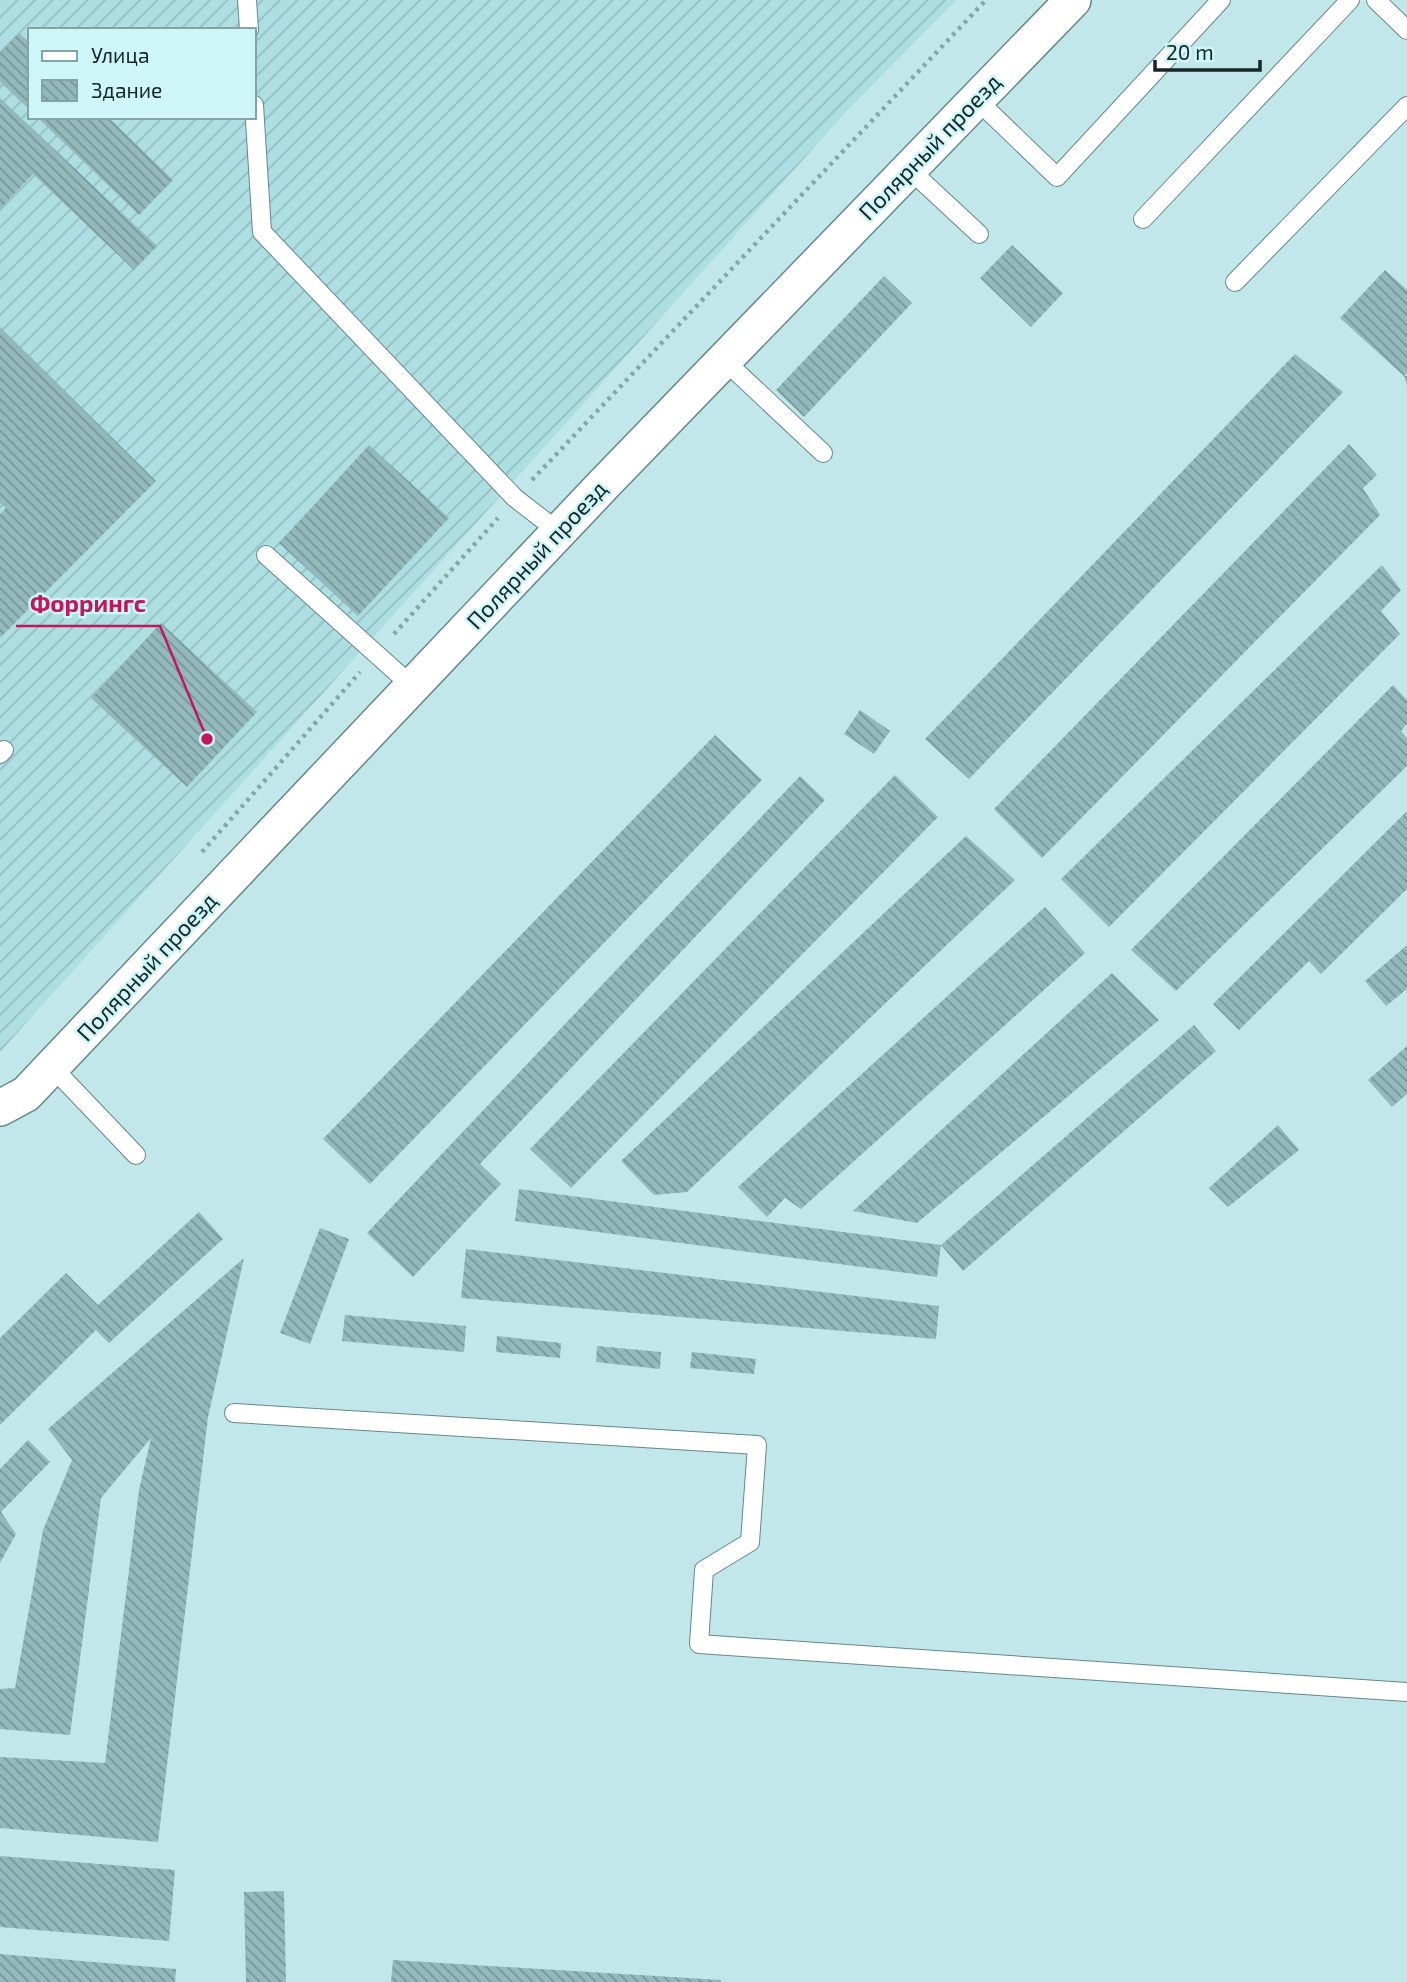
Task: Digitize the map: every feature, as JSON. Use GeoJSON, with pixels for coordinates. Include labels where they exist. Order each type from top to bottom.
{"type":"FeatureCollection","features":[{"type":"Feature","properties":{"kind":"street","name":"Полярный проезд"},"geometry":{"type":"LineString","coordinates":[[13,1101],[52,1067],[724,360],[1073,0]]}},
{"type":"Feature","properties":{"kind":"lane"},"geometry":{"type":"LineString","coordinates":[[247,0],[249,28]]}},
{"type":"Feature","properties":{"kind":"lane"},"geometry":{"type":"LineString","coordinates":[[976,99],[1057,177],[1221,0]]}},
{"type":"Feature","properties":{"kind":"lane"},"geometry":{"type":"LineString","coordinates":[[1143,219],[1350,0]]}},
{"type":"Feature","properties":{"kind":"lane"},"geometry":{"type":"LineString","coordinates":[[1376,0],[1407,30]]}},
{"type":"Feature","properties":{"kind":"lane"},"geometry":{"type":"LineString","coordinates":[[1235,282],[1407,106]]}},
{"type":"Feature","properties":{"kind":"lane"},"geometry":{"type":"LineString","coordinates":[[255,119],[262,232],[515,498],[559,533]]}},
{"type":"Feature","properties":{"kind":"lane"},"geometry":{"type":"LineString","coordinates":[[909,169],[979,234]]}},
{"type":"Feature","properties":{"kind":"lane"},"geometry":{"type":"LineString","coordinates":[[724,360],[823,453]]}},
{"type":"Feature","properties":{"kind":"lane"},"geometry":{"type":"LineString","coordinates":[[266,555],[412,687]]}},
{"type":"Feature","properties":{"kind":"lane"},"geometry":{"type":"LineString","coordinates":[[52,1067],[136,1154]]}},
{"type":"Feature","properties":{"kind":"lane"},"geometry":{"type":"LineString","coordinates":[[0,1121],[13,1101]]}},
{"type":"Feature","properties":{"kind":"lane"},"geometry":{"type":"LineString","coordinates":[[234,1413],[757,1445],[750,1542],[704,1570],[699,1644],[1407,1692]]}},
{"type":"Feature","properties":{"kind":"path"},"geometry":{"type":"LineString","coordinates":[[195,861],[515,498],[986,0]]}},
{"type":"Feature","properties":{"kind":"shaded area"},"geometry":{"type":"Polygon","coordinates":[[[0,0],[956,0],[845,113],[0,1052],[0,0]]]}},
{"type":"Feature","properties":{"kind":"building"},"geometry":{"type":"Polygon","coordinates":[[[19,33],[28,41],[28,108],[0,82],[0,53],[19,33]]]}},
{"type":"Feature","properties":{"kind":"building"},"geometry":{"type":"Polygon","coordinates":[[[0,98],[157,246],[134,270],[33,174],[0,209],[0,98]]]}},
{"type":"Feature","properties":{"kind":"building"},"geometry":{"type":"Polygon","coordinates":[[[39,119],[110,119],[173,180],[139,215],[39,119]]]}},
{"type":"Feature","properties":{"kind":"building"},"geometry":{"type":"Polygon","coordinates":[[[1012,245],[1063,293],[1031,327],[980,278],[1012,245]]]}},
{"type":"Feature","properties":{"kind":"building"},"geometry":{"type":"Polygon","coordinates":[[[1385,270],[1407,290],[1407,373],[1404,376],[1340,318],[1385,270]]]}},
{"type":"Feature","properties":{"kind":"building"},"geometry":{"type":"Polygon","coordinates":[[[884,276],[912,303],[804,417],[776,390],[884,276]]]}},
{"type":"Feature","properties":{"kind":"building"},"geometry":{"type":"Polygon","coordinates":[[[0,327],[156,481],[0,638],[0,514],[6,508],[0,503],[0,327]]]}},
{"type":"Feature","properties":{"kind":"building"},"geometry":{"type":"Polygon","coordinates":[[[1295,354],[1343,392],[969,779],[925,739],[1295,354]]]}},
{"type":"Feature","properties":{"kind":"building"},"geometry":{"type":"Polygon","coordinates":[[[1349,444],[1377,475],[1363,488],[1380,515],[1042,858],[994,809],[1349,444]]]}},
{"type":"Feature","properties":{"kind":"building"},"geometry":{"type":"Polygon","coordinates":[[[369,445],[449,518],[358,616],[279,543],[369,445]]]}},
{"type":"Feature","properties":{"kind":"building"},"geometry":{"type":"Polygon","coordinates":[[[1382,565],[1401,590],[1381,611],[1400,634],[1109,927],[1061,879],[1382,565]]]}},
{"type":"Feature","properties":{"kind":"building"},"geometry":{"type":"Polygon","coordinates":[[[161,623],[257,712],[187,787],[91,698],[161,623]]]}},
{"type":"Feature","properties":{"kind":"building"},"geometry":{"type":"Polygon","coordinates":[[[1393,685],[1407,700],[1407,724],[1401,731],[1407,738],[1407,766],[1176,991],[1131,950],[1393,685]]]}},
{"type":"Feature","properties":{"kind":"building"},"geometry":{"type":"Polygon","coordinates":[[[860,710],[890,731],[874,754],[844,734],[860,710]]]}},
{"type":"Feature","properties":{"kind":"building"},"geometry":{"type":"Polygon","coordinates":[[[715,735],[762,780],[370,1184],[323,1139],[715,735]]]}},
{"type":"Feature","properties":{"kind":"building"},"geometry":{"type":"Polygon","coordinates":[[[895,775],[938,817],[571,1188],[530,1149],[895,775]]]}},
{"type":"Feature","properties":{"kind":"building"},"geometry":{"type":"Polygon","coordinates":[[[800,776],[825,800],[480,1164],[501,1184],[413,1277],[367,1233],[800,776]]]}},
{"type":"Feature","properties":{"kind":"building"},"geometry":{"type":"Polygon","coordinates":[[[1407,811],[1407,889],[1321,974],[1309,961],[1239,1030],[1213,1004],[1407,811]]]}},
{"type":"Feature","properties":{"kind":"building"},"geometry":{"type":"Polygon","coordinates":[[[966,836],[1015,880],[687,1192],[654,1195],[621,1161],[966,836]]]}},
{"type":"Feature","properties":{"kind":"building"},"geometry":{"type":"Polygon","coordinates":[[[1045,907],[1085,953],[801,1209],[785,1198],[767,1217],[738,1187],[1045,907]]]}},
{"type":"Feature","properties":{"kind":"building"},"geometry":{"type":"Polygon","coordinates":[[[1407,945],[1407,989],[1386,1006],[1365,981],[1407,945]]]}},
{"type":"Feature","properties":{"kind":"building"},"geometry":{"type":"Polygon","coordinates":[[[1112,973],[1159,1020],[917,1223],[853,1211],[1112,973]]]}},
{"type":"Feature","properties":{"kind":"building"},"geometry":{"type":"Polygon","coordinates":[[[1194,1025],[1216,1051],[963,1271],[941,1245],[1194,1025]]]}},
{"type":"Feature","properties":{"kind":"building"},"geometry":{"type":"Polygon","coordinates":[[[1407,1046],[1407,1094],[1392,1107],[1368,1080],[1407,1046]]]}},
{"type":"Feature","properties":{"kind":"building"},"geometry":{"type":"Polygon","coordinates":[[[1278,1125],[1299,1150],[1228,1207],[1209,1188],[1278,1125]]]}},
{"type":"Feature","properties":{"kind":"building"},"geometry":{"type":"Polygon","coordinates":[[[519,1189],[941,1245],[937,1277],[515,1221],[519,1189]]]}},
{"type":"Feature","properties":{"kind":"building"},"geometry":{"type":"Polygon","coordinates":[[[199,1212],[223,1239],[109,1343],[96,1330],[0,1425],[0,1338],[66,1273],[98,1305],[199,1212]]]}},
{"type":"Feature","properties":{"kind":"building"},"geometry":{"type":"Polygon","coordinates":[[[320,1228],[349,1239],[310,1344],[280,1333],[320,1228]]]}},
{"type":"Feature","properties":{"kind":"building"},"geometry":{"type":"Polygon","coordinates":[[[466,1249],[939,1306],[936,1339],[461,1298],[466,1249]]]}},
{"type":"Feature","properties":{"kind":"building"},"geometry":{"type":"Polygon","coordinates":[[[244,1258],[208,1417],[158,1842],[0,1828],[0,1757],[105,1763],[139,1490],[151,1438],[101,1498],[70,1735],[0,1729],[0,1689],[15,1688],[43,1530],[72,1460],[48,1429],[244,1258]]]}},
{"type":"Feature","properties":{"kind":"building"},"geometry":{"type":"Polygon","coordinates":[[[345,1315],[466,1326],[464,1352],[342,1341],[345,1315]]]}},
{"type":"Feature","properties":{"kind":"building"},"geometry":{"type":"Polygon","coordinates":[[[497,1336],[561,1343],[560,1358],[496,1352],[497,1336]]]}},
{"type":"Feature","properties":{"kind":"building"},"geometry":{"type":"Polygon","coordinates":[[[597,1346],[661,1352],[660,1369],[596,1362],[597,1346]]]}},
{"type":"Feature","properties":{"kind":"building"},"geometry":{"type":"Polygon","coordinates":[[[692,1352],[756,1359],[754,1374],[690,1368],[692,1352]]]}},
{"type":"Feature","properties":{"kind":"building"},"geometry":{"type":"Polygon","coordinates":[[[28,1440],[50,1462],[1,1512],[16,1534],[0,1563],[0,1469],[28,1440]]]}},
{"type":"Feature","properties":{"kind":"building"},"geometry":{"type":"Polygon","coordinates":[[[0,1856],[175,1870],[169,1941],[0,1927],[0,1856]]]}},
{"type":"Feature","properties":{"kind":"building"},"geometry":{"type":"Polygon","coordinates":[[[284,1891],[286,1982],[246,1982],[244,1892],[284,1891]]]}},
{"type":"Feature","properties":{"kind":"building"},"geometry":{"type":"Polygon","coordinates":[[[0,1954],[176,1969],[175,1982],[0,1982],[0,1954]]]}},
{"type":"Feature","properties":{"kind":"building"},"geometry":{"type":"Polygon","coordinates":[[[393,1960],[721,1980],[391,1982],[393,1960]]]}},
{"type":"Feature","properties":{"kind":"place","name":"Форрингс"},"geometry":{"type":"Point","coordinates":[207,739]}}]}
